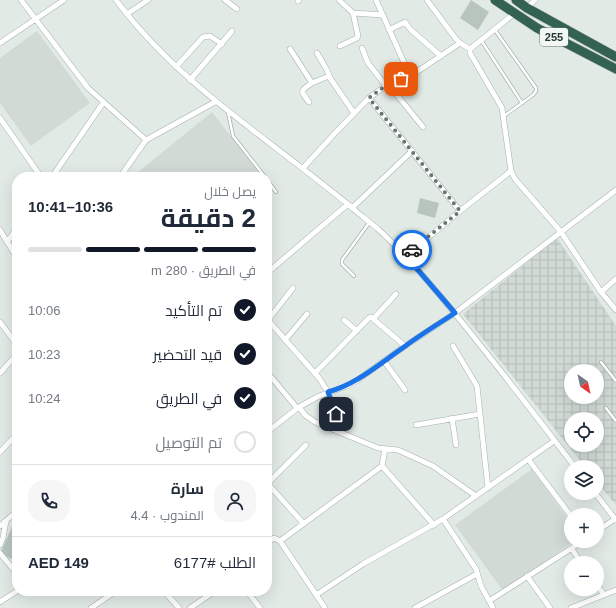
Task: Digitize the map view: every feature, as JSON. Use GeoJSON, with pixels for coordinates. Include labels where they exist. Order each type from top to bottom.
{"type":"FeatureCollection","features":[{"type":"Feature","properties":{"kind":"highway","name":"255"},"geometry":{"type":"LineString","coordinates":[[495,0],[537,28],[596,58],[616,70]]}},
{"type":"Feature","properties":{"kind":"highway","name":"255"},"geometry":{"type":"LineString","coordinates":[[516,0],[527,8],[616,57]]}},
{"type":"Feature","properties":{"kind":"street"},"geometry":{"type":"LineString","coordinates":[[21,0],[88,88],[146,140]]}},
{"type":"Feature","properties":{"kind":"street"},"geometry":{"type":"LineString","coordinates":[[0,43],[64,0]]}},
{"type":"Feature","properties":{"kind":"street"},"geometry":{"type":"LineString","coordinates":[[116,0],[140,30],[176,67],[214,102],[303,168],[370,222],[406,256],[455,313],[569,460]]}},
{"type":"Feature","properties":{"kind":"street"},"geometry":{"type":"LineString","coordinates":[[127,14],[148,0]]}},
{"type":"Feature","properties":{"kind":"street"},"geometry":{"type":"LineString","coordinates":[[224,0],[236,9]]}},
{"type":"Feature","properties":{"kind":"street"},"geometry":{"type":"LineString","coordinates":[[339,0],[353,13],[358,36],[357,38],[340,46]]}},
{"type":"Feature","properties":{"kind":"street"},"geometry":{"type":"LineString","coordinates":[[376,0],[410,76]]}},
{"type":"Feature","properties":{"kind":"street"},"geometry":{"type":"LineString","coordinates":[[427,0],[460,43],[470,49],[472,57],[502,108],[512,171],[515,179],[561,232],[601,292],[616,310]]}},
{"type":"Feature","properties":{"kind":"street"},"geometry":{"type":"LineString","coordinates":[[527,8],[535,0]]}},
{"type":"Feature","properties":{"kind":"street"},"geometry":{"type":"LineString","coordinates":[[353,13],[383,15]]}},
{"type":"Feature","properties":{"kind":"street"},"geometry":{"type":"LineString","coordinates":[[470,49],[515,13]]}},
{"type":"Feature","properties":{"kind":"street"},"geometry":{"type":"LineString","coordinates":[[389,30],[405,22],[411,30],[441,56]]}},
{"type":"Feature","properties":{"kind":"street"},"geometry":{"type":"LineString","coordinates":[[190,80],[232,31]]}},
{"type":"Feature","properties":{"kind":"street"},"geometry":{"type":"LineString","coordinates":[[176,67],[203,36],[210,36],[222,44]]}},
{"type":"Feature","properties":{"kind":"street"},"geometry":{"type":"LineString","coordinates":[[303,168],[369,98],[387,85],[410,76],[460,43]]}},
{"type":"Feature","properties":{"kind":"street"},"geometry":{"type":"LineString","coordinates":[[290,48],[312,83]]}},
{"type":"Feature","properties":{"kind":"street"},"geometry":{"type":"LineString","coordinates":[[362,48],[368,63],[423,127]]}},
{"type":"Feature","properties":{"kind":"street"},"geometry":{"type":"LineString","coordinates":[[316,53],[328,76],[354,113]]}},
{"type":"Feature","properties":{"kind":"street"},"geometry":{"type":"LineString","coordinates":[[309,102],[302,91],[312,83],[328,76]]}},
{"type":"Feature","properties":{"kind":"street"},"geometry":{"type":"LineString","coordinates":[[369,98],[460,211]]}},
{"type":"Feature","properties":{"kind":"street"},"geometry":{"type":"LineString","coordinates":[[124,172],[146,140],[214,102]]}},
{"type":"Feature","properties":{"kind":"street"},"geometry":{"type":"LineString","coordinates":[[55,172],[103,103]]}},
{"type":"Feature","properties":{"kind":"street"},"geometry":{"type":"LineString","coordinates":[[0,118],[38,172]]}},
{"type":"Feature","properties":{"kind":"street"},"geometry":{"type":"LineString","coordinates":[[272,269],[350,206],[412,151]]}},
{"type":"Feature","properties":{"kind":"street"},"geometry":{"type":"LineString","coordinates":[[406,256],[460,211],[512,171]]}},
{"type":"Feature","properties":{"kind":"street"},"geometry":{"type":"LineString","coordinates":[[272,428],[298,407],[328,392],[356,381],[455,313],[616,190]]}},
{"type":"Feature","properties":{"kind":"street"},"geometry":{"type":"LineString","coordinates":[[0,230],[12,249]]}},
{"type":"Feature","properties":{"kind":"street"},"geometry":{"type":"LineString","coordinates":[[8,242],[12,236]]}},
{"type":"Feature","properties":{"kind":"street"},"geometry":{"type":"LineString","coordinates":[[601,292],[616,279]]}},
{"type":"Feature","properties":{"kind":"street"},"geometry":{"type":"LineString","coordinates":[[272,315],[293,288]]}},
{"type":"Feature","properties":{"kind":"street"},"geometry":{"type":"LineString","coordinates":[[315,373],[369,318],[374,318],[396,294]]}},
{"type":"Feature","properties":{"kind":"street"},"geometry":{"type":"LineString","coordinates":[[285,340],[307,314]]}},
{"type":"Feature","properties":{"kind":"street"},"geometry":{"type":"LineString","coordinates":[[374,318],[405,346]]}},
{"type":"Feature","properties":{"kind":"street"},"geometry":{"type":"LineString","coordinates":[[344,320],[357,331]]}},
{"type":"Feature","properties":{"kind":"street"},"geometry":{"type":"LineString","coordinates":[[0,322],[12,338]]}},
{"type":"Feature","properties":{"kind":"street"},"geometry":{"type":"LineString","coordinates":[[272,325],[315,373],[328,392],[336,414]]}},
{"type":"Feature","properties":{"kind":"street"},"geometry":{"type":"LineString","coordinates":[[453,346],[477,386],[488,488]]}},
{"type":"Feature","properties":{"kind":"street"},"geometry":{"type":"LineString","coordinates":[[0,373],[12,360]]}},
{"type":"Feature","properties":{"kind":"street"},"geometry":{"type":"LineString","coordinates":[[384,361],[405,390]]}},
{"type":"Feature","properties":{"kind":"street"},"geometry":{"type":"LineString","coordinates":[[272,378],[305,415],[315,422],[378,448],[398,450],[432,466],[476,496]]}},
{"type":"Feature","properties":{"kind":"street"},"geometry":{"type":"LineString","coordinates":[[416,425],[480,414]]}},
{"type":"Feature","properties":{"kind":"street"},"geometry":{"type":"LineString","coordinates":[[452,418],[456,445]]}},
{"type":"Feature","properties":{"kind":"street"},"geometry":{"type":"LineString","coordinates":[[1,450],[12,439]]}},
{"type":"Feature","properties":{"kind":"street"},"geometry":{"type":"LineString","coordinates":[[316,595],[363,564],[434,525],[554,441]]}},
{"type":"Feature","properties":{"kind":"street"},"geometry":{"type":"LineString","coordinates":[[272,479],[306,445]]}},
{"type":"Feature","properties":{"kind":"street"},"geometry":{"type":"LineString","coordinates":[[280,541],[382,466],[384,449]]}},
{"type":"Feature","properties":{"kind":"street"},"geometry":{"type":"LineString","coordinates":[[528,459],[565,508]]}},
{"type":"Feature","properties":{"kind":"street"},"geometry":{"type":"LineString","coordinates":[[382,466],[434,525]]}},
{"type":"Feature","properties":{"kind":"street"},"geometry":{"type":"LineString","coordinates":[[272,489],[304,524]]}},
{"type":"Feature","properties":{"kind":"street"},"geometry":{"type":"LineString","coordinates":[[601,500],[616,519],[604,527]]}},
{"type":"Feature","properties":{"kind":"street"},"geometry":{"type":"LineString","coordinates":[[0,526],[12,515]]}},
{"type":"Feature","properties":{"kind":"street"},"geometry":{"type":"LineString","coordinates":[[443,519],[476,569],[481,586],[493,608]]}},
{"type":"Feature","properties":{"kind":"street"},"geometry":{"type":"LineString","coordinates":[[0,545],[3,538],[6,520]]}},
{"type":"Feature","properties":{"kind":"street"},"geometry":{"type":"LineString","coordinates":[[272,539],[274,538],[280,541],[325,608]]}},
{"type":"Feature","properties":{"kind":"street"},"geometry":{"type":"LineString","coordinates":[[489,601],[572,549],[577,556]]}},
{"type":"Feature","properties":{"kind":"street"},"geometry":{"type":"LineString","coordinates":[[0,554],[12,568]]}},
{"type":"Feature","properties":{"kind":"street"},"geometry":{"type":"LineString","coordinates":[[415,608],[477,574]]}},
{"type":"Feature","properties":{"kind":"street"},"geometry":{"type":"LineString","coordinates":[[527,576],[550,608]]}},
{"type":"Feature","properties":{"kind":"street"},"geometry":{"type":"LineString","coordinates":[[604,595],[616,590]]}},
{"type":"Feature","properties":{"kind":"street"},"geometry":{"type":"LineString","coordinates":[[0,602],[12,594]]}},
{"type":"Feature","properties":{"kind":"street"},"geometry":{"type":"LineString","coordinates":[[91,608],[109,596]]}},
{"type":"Feature","properties":{"kind":"street"},"geometry":{"type":"LineString","coordinates":[[168,596],[179,608]]}},
{"type":"Feature","properties":{"kind":"street"},"geometry":{"type":"LineString","coordinates":[[190,608],[208,596]]}},
{"type":"Feature","properties":{"kind":"street"},"geometry":{"type":"LineString","coordinates":[[252,596],[260,608]]}},
{"type":"Feature","properties":{"kind":"street"},"geometry":{"type":"LineString","coordinates":[[571,608],[601,596]]}},
{"type":"Feature","properties":{"kind":"lane"},"geometry":{"type":"LineString","coordinates":[[495,29],[536,88],[533,95],[504,116]]}},
{"type":"Feature","properties":{"kind":"lane"},"geometry":{"type":"LineString","coordinates":[[481,40],[522,103]]}},
{"type":"Feature","properties":{"kind":"lane"},"geometry":{"type":"LineString","coordinates":[[228,112],[234,136],[261,172]]}},
{"type":"Feature","properties":{"kind":"lane"},"geometry":{"type":"LineString","coordinates":[[272,187],[276,192]]}},
{"type":"Feature","properties":{"kind":"lane"},"geometry":{"type":"LineString","coordinates":[[354,276],[342,264],[342,260],[370,222]]}},
{"type":"Feature","properties":{"kind":"lane"},"geometry":{"type":"LineString","coordinates":[[601,362],[616,381]]}},
{"type":"Feature","properties":{"kind":"lane"},"geometry":{"type":"LineString","coordinates":[[606,408],[616,421]]}},
{"type":"Feature","properties":{"kind":"shaded area"},"geometry":{"type":"Polygon","coordinates":[[[37,31],[90,103],[31,146],[0,103],[0,58],[37,31]]]}},
{"type":"Feature","properties":{"kind":"shaded area"},"geometry":{"type":"Polygon","coordinates":[[[212,112],[258,172],[138,172],[212,112]]]}},
{"type":"Feature","properties":{"kind":"shaded area"},"geometry":{"type":"Polygon","coordinates":[[[557,238],[616,326],[616,505],[604,490],[604,460],[579,460],[573,452],[604,452],[604,412],[564,412],[564,441],[463,314],[557,238]]]}},
{"type":"Feature","properties":{"kind":"shaded area"},"geometry":{"type":"Polygon","coordinates":[[[532,469],[564,513],[564,548],[504,592],[455,525],[532,469]]]}},
{"type":"Feature","properties":{"kind":"building"},"geometry":{"type":"Polygon","coordinates":[[[471,0],[489,12],[478,30],[460,18],[471,0]]]}},
{"type":"Feature","properties":{"kind":"building"},"geometry":{"type":"Polygon","coordinates":[[[420,198],[439,203],[435,218],[417,213],[420,198]]]}},
{"type":"Feature","properties":{"kind":"building"},"geometry":{"type":"Polygon","coordinates":[[[12,527],[12,559],[0,554],[12,527]]]}},
{"type":"Feature","properties":{"kind":"way so far"},"geometry":{"type":"LineString","coordinates":[[401,79],[388,84],[369,98],[460,211],[412,250]]}},
{"type":"Feature","properties":{"kind":"route"},"geometry":{"type":"LineString","coordinates":[[336,414],[328,392],[356,381],[455,313],[406,256],[412,250]]}}]}
